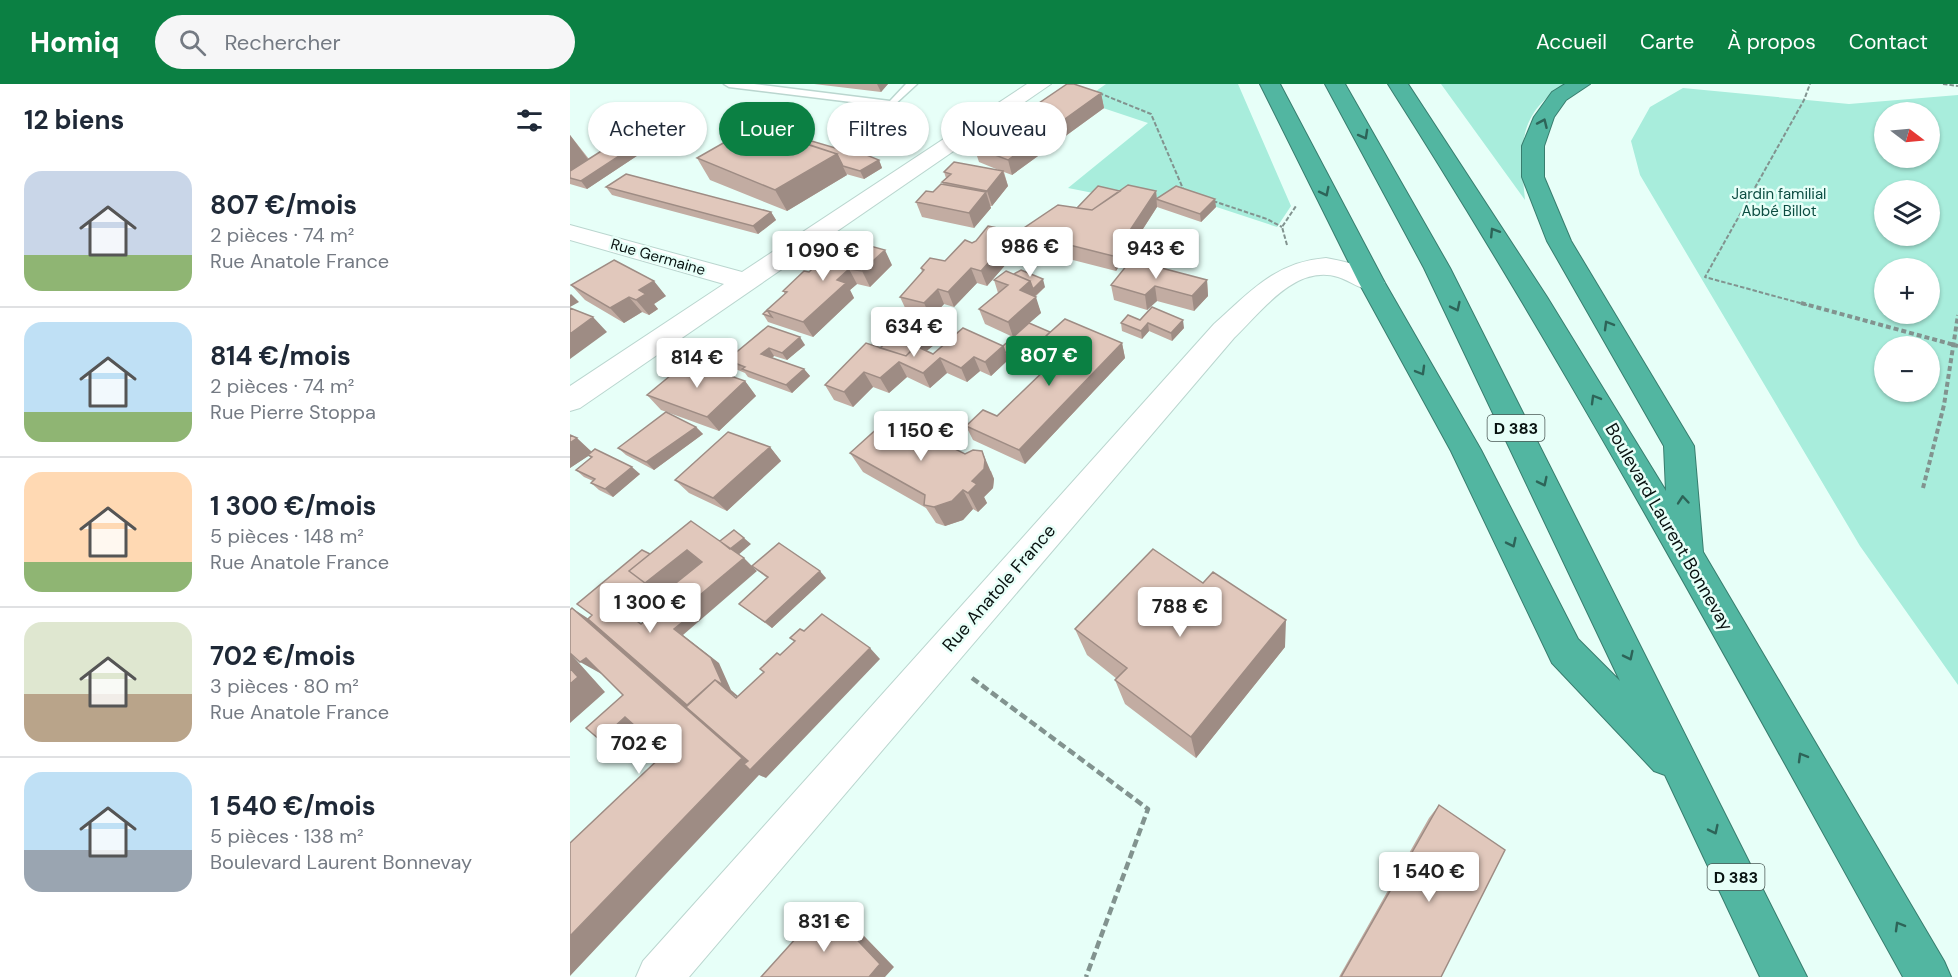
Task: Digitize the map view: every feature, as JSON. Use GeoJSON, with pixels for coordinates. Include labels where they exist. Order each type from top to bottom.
{"type":"FeatureCollection","features":[{"type":"Feature","properties":{"kind":"highway"},"geometry":{"type":"LineString","coordinates":[[1270,84],[1372,283],[1466,450],[1565,651],[1688,778]]}},
{"type":"Feature","properties":{"kind":"highway","name":"D 383"},"geometry":{"type":"LineString","coordinates":[[1335,84],[1437,268],[1784,977]]}},
{"type":"Feature","properties":{"kind":"highway","name":"Boulevard Laurent Bonnevay"},"geometry":{"type":"LineString","coordinates":[[1398,84],[1454,167],[1583,378],[1928,977]]}},
{"type":"Feature","properties":{"kind":"highway"},"geometry":{"type":"LineString","coordinates":[[1420,84],[1449,125],[1454,167]]}},
{"type":"Feature","properties":{"kind":"highway"},"geometry":{"type":"LineString","coordinates":[[1580,84],[1560,96],[1544,117],[1533,146],[1533,177],[1559,241],[1679,446],[1688,558]]}},
{"type":"Feature","properties":{"kind":"street"},"geometry":{"type":"LineString","coordinates":[[570,400],[1041,84]]}},
{"type":"Feature","properties":{"kind":"street","name":"Rue Germaine"},"geometry":{"type":"LineString","coordinates":[[570,232],[746,282]]}},
{"type":"Feature","properties":{"kind":"street","name":"Rue Anatole France"},"geometry":{"type":"LineString","coordinates":[[659,977],[1224,331],[1275,283],[1315,265],[1351,271],[1372,283]]}},
{"type":"Feature","properties":{"kind":"lane"},"geometry":{"type":"LineString","coordinates":[[729,84],[892,104],[912,84]]}},
{"type":"Feature","properties":{"kind":"path"},"geometry":{"type":"LineString","coordinates":[[1810,84],[1798,110],[1705,277],[1956,346]]}},
{"type":"Feature","properties":{"kind":"path"},"geometry":{"type":"LineString","coordinates":[[1943,84],[1958,86]]}},
{"type":"Feature","properties":{"kind":"path"},"geometry":{"type":"LineString","coordinates":[[1093,91],[1151,114],[1185,192]]}},
{"type":"Feature","properties":{"kind":"path"},"geometry":{"type":"LineString","coordinates":[[1205,199],[1266,219],[1282,227]]}},
{"type":"Feature","properties":{"kind":"path"},"geometry":{"type":"LineString","coordinates":[[1923,488],[1956,346],[1958,315]]}},
{"type":"Feature","properties":{"kind":"path"},"geometry":{"type":"LineString","coordinates":[[940,654],[1148,809],[1086,977]]}},
{"type":"Feature","properties":{"kind":"green space"},"geometry":{"type":"Polygon","coordinates":[[[1106,84],[1238,84],[1291,206],[1277,227],[1177,194],[1159,206],[1068,188],[1148,123],[1082,101],[1106,84]]]}},
{"type":"Feature","properties":{"kind":"green space"},"geometry":{"type":"Polygon","coordinates":[[[1441,84],[1566,84],[1538,107],[1525,134],[1522,165],[1525,200],[1441,84]]]}},
{"type":"Feature","properties":{"kind":"green space","name":"Jardin familial Abbé Billot"},"geometry":{"type":"Polygon","coordinates":[[[1683,88],[1849,104],[1958,95],[1958,685],[1860,546],[1640,175],[1631,141],[1650,107],[1683,88]]]}},
{"type":"Feature","properties":{"kind":"building"},"geometry":{"type":"Polygon","coordinates":[[[1067,84],[1101,93],[1067,117],[1067,102],[1040,102],[1067,84]]]}},
{"type":"Feature","properties":{"kind":"building"},"geometry":{"type":"Polygon","coordinates":[[[815,142],[827,146],[827,151],[815,147],[815,142]]]}},
{"type":"Feature","properties":{"kind":"building"},"geometry":{"type":"Polygon","coordinates":[[[719,145],[719,156],[815,156],[815,147],[827,151],[827,156],[834,156],[775,190],[697,158],[707,156],[707,152],[719,145]]]}},
{"type":"Feature","properties":{"kind":"building"},"geometry":{"type":"Polygon","coordinates":[[[593,156],[619,156],[581,181],[570,178],[570,171],[593,156]]]}},
{"type":"Feature","properties":{"kind":"building"},"geometry":{"type":"Polygon","coordinates":[[[838,156],[869,156],[879,160],[860,171],[843,166],[838,156]]]}},
{"type":"Feature","properties":{"kind":"building"},"geometry":{"type":"Polygon","coordinates":[[[998,156],[1014,156],[1008,160],[998,156]]]}},
{"type":"Feature","properties":{"kind":"building"},"geometry":{"type":"Polygon","coordinates":[[[954,162],[1003,171],[987,191],[942,182],[951,174],[944,172],[954,162]]]}},
{"type":"Feature","properties":{"kind":"building"},"geometry":{"type":"Polygon","coordinates":[[[626,174],[771,212],[753,226],[606,187],[626,174]]]}},
{"type":"Feature","properties":{"kind":"building"},"geometry":{"type":"Polygon","coordinates":[[[941,184],[986,192],[969,213],[916,202],[926,191],[933,192],[941,184]]]}},
{"type":"Feature","properties":{"kind":"building"},"geometry":{"type":"Polygon","coordinates":[[[1128,185],[1156,191],[1113,256],[1018,232],[1058,205],[1092,210],[1128,185]]]}},
{"type":"Feature","properties":{"kind":"building"},"geometry":{"type":"Polygon","coordinates":[[[1098,186],[1120,191],[1092,210],[1077,208],[1098,186]]]}},
{"type":"Feature","properties":{"kind":"building"},"geometry":{"type":"Polygon","coordinates":[[[1176,186],[1215,199],[1200,214],[1156,199],[1176,186]]]}},
{"type":"Feature","properties":{"kind":"building"},"geometry":{"type":"Polygon","coordinates":[[[988,226],[1016,232],[981,271],[971,268],[948,292],[938,289],[924,303],[900,297],[924,270],[921,268],[930,258],[945,261],[965,240],[972,243],[976,241],[988,226]]]}},
{"type":"Feature","properties":{"kind":"building"},"geometry":{"type":"Polygon","coordinates":[[[852,241],[885,250],[862,271],[849,269],[837,280],[846,283],[803,322],[767,310],[787,292],[783,291],[804,271],[809,272],[821,261],[827,262],[852,241]]]}},
{"type":"Feature","properties":{"kind":"building"},"geometry":{"type":"Polygon","coordinates":[[[614,260],[654,281],[639,290],[646,294],[636,300],[629,297],[610,308],[571,285],[614,260]]]}},
{"type":"Feature","properties":{"kind":"building"},"geometry":{"type":"Polygon","coordinates":[[[1131,260],[1207,280],[1192,296],[1155,286],[1145,295],[1111,285],[1131,260]]]}},
{"type":"Feature","properties":{"kind":"building"},"geometry":{"type":"Polygon","coordinates":[[[1021,270],[1043,279],[1033,289],[1030,281],[1014,274],[1021,270]]]}},
{"type":"Feature","properties":{"kind":"building"},"geometry":{"type":"Polygon","coordinates":[[[1006,271],[1030,281],[1020,290],[1036,297],[1008,322],[979,309],[1008,285],[994,280],[1006,271]]]}},
{"type":"Feature","properties":{"kind":"building"},"geometry":{"type":"Polygon","coordinates":[[[1152,307],[1183,320],[1171,333],[1148,323],[1141,331],[1121,323],[1128,315],[1140,320],[1152,307]]]}},
{"type":"Feature","properties":{"kind":"building"},"geometry":{"type":"Polygon","coordinates":[[[570,308],[593,317],[570,334],[570,308]]]}},
{"type":"Feature","properties":{"kind":"building"},"geometry":{"type":"Polygon","coordinates":[[[767,310],[772,317],[763,314],[767,310]]]}},
{"type":"Feature","properties":{"kind":"building"},"geometry":{"type":"Polygon","coordinates":[[[1065,319],[1122,343],[1019,450],[966,426],[983,410],[997,416],[1050,365],[1055,368],[1074,348],[1046,336],[1065,319]]]}},
{"type":"Feature","properties":{"kind":"building"},"geometry":{"type":"Polygon","coordinates":[[[1029,323],[1050,332],[1046,336],[1049,344],[1029,362],[1005,352],[1003,346],[1029,323]]]}},
{"type":"Feature","properties":{"kind":"building"},"geometry":{"type":"Polygon","coordinates":[[[768,326],[800,337],[782,353],[769,348],[761,354],[804,369],[786,385],[742,369],[745,367],[727,360],[768,326]]]}},
{"type":"Feature","properties":{"kind":"building"},"geometry":{"type":"Polygon","coordinates":[[[963,328],[1003,346],[985,362],[974,357],[961,368],[940,358],[923,373],[899,362],[880,378],[864,372],[844,392],[825,385],[866,343],[906,356],[916,346],[933,354],[963,328]]]}},
{"type":"Feature","properties":{"kind":"building"},"geometry":{"type":"Polygon","coordinates":[[[914,331],[931,337],[918,347],[916,346],[906,356],[880,348],[888,341],[899,344],[914,331]]]}},
{"type":"Feature","properties":{"kind":"building"},"geometry":{"type":"Polygon","coordinates":[[[688,361],[745,381],[707,417],[647,395],[688,361]]]}},
{"type":"Feature","properties":{"kind":"building"},"geometry":{"type":"Polygon","coordinates":[[[666,412],[696,427],[646,462],[618,448],[666,412]]]}},
{"type":"Feature","properties":{"kind":"building"},"geometry":{"type":"Polygon","coordinates":[[[890,417],[965,454],[973,450],[982,451],[985,460],[984,469],[972,481],[977,484],[968,493],[963,490],[952,501],[934,507],[924,505],[925,495],[850,453],[890,417]]]}},
{"type":"Feature","properties":{"kind":"building"},"geometry":{"type":"Polygon","coordinates":[[[728,432],[770,447],[713,498],[675,480],[728,432]]]}},
{"type":"Feature","properties":{"kind":"building"},"geometry":{"type":"Polygon","coordinates":[[[570,435],[577,438],[570,443],[570,435]]]}},
{"type":"Feature","properties":{"kind":"building"},"geometry":{"type":"Polygon","coordinates":[[[595,449],[632,467],[605,489],[591,483],[595,479],[576,470],[592,457],[588,455],[595,449]]]}},
{"type":"Feature","properties":{"kind":"building"},"geometry":{"type":"Polygon","coordinates":[[[691,521],[744,558],[682,610],[661,595],[702,562],[687,550],[645,583],[629,571],[691,521]]]}},
{"type":"Feature","properties":{"kind":"building"},"geometry":{"type":"Polygon","coordinates":[[[734,530],[744,538],[730,549],[720,541],[734,530]]]}},
{"type":"Feature","properties":{"kind":"building"},"geometry":{"type":"Polygon","coordinates":[[[779,543],[820,571],[765,622],[739,604],[768,577],[752,566],[779,543]]]}},
{"type":"Feature","properties":{"kind":"building"},"geometry":{"type":"Polygon","coordinates":[[[1153,549],[1203,583],[1213,572],[1286,620],[1191,737],[1115,680],[1127,668],[1075,629],[1153,549]]]}},
{"type":"Feature","properties":{"kind":"building"},"geometry":{"type":"Polygon","coordinates":[[[642,550],[650,554],[629,571],[653,589],[638,601],[643,606],[630,616],[641,624],[669,601],[690,616],[674,629],[711,658],[723,685],[715,680],[687,705],[588,619],[592,615],[577,604],[642,550]]]}},
{"type":"Feature","properties":{"kind":"building"},"geometry":{"type":"Polygon","coordinates":[[[572,608],[742,758],[570,936],[570,843],[665,753],[625,717],[600,740],[586,728],[623,695],[586,658],[580,662],[570,653],[570,610],[572,608]]]}},
{"type":"Feature","properties":{"kind":"building"},"geometry":{"type":"Polygon","coordinates":[[[822,614],[870,648],[750,770],[744,764],[748,761],[686,707],[715,680],[736,698],[764,672],[760,669],[777,653],[780,655],[795,641],[790,638],[800,629],[804,631],[822,614]]]}},
{"type":"Feature","properties":{"kind":"building"},"geometry":{"type":"Polygon","coordinates":[[[570,668],[578,677],[570,684],[570,668]]]}},
{"type":"Feature","properties":{"kind":"building"},"geometry":{"type":"Polygon","coordinates":[[[1439,805],[1505,850],[1441,977],[1341,977],[1439,805]]]}},
{"type":"Feature","properties":{"kind":"building"},"geometry":{"type":"Polygon","coordinates":[[[825,906],[880,964],[869,977],[761,977],[825,906]]]}}]}
